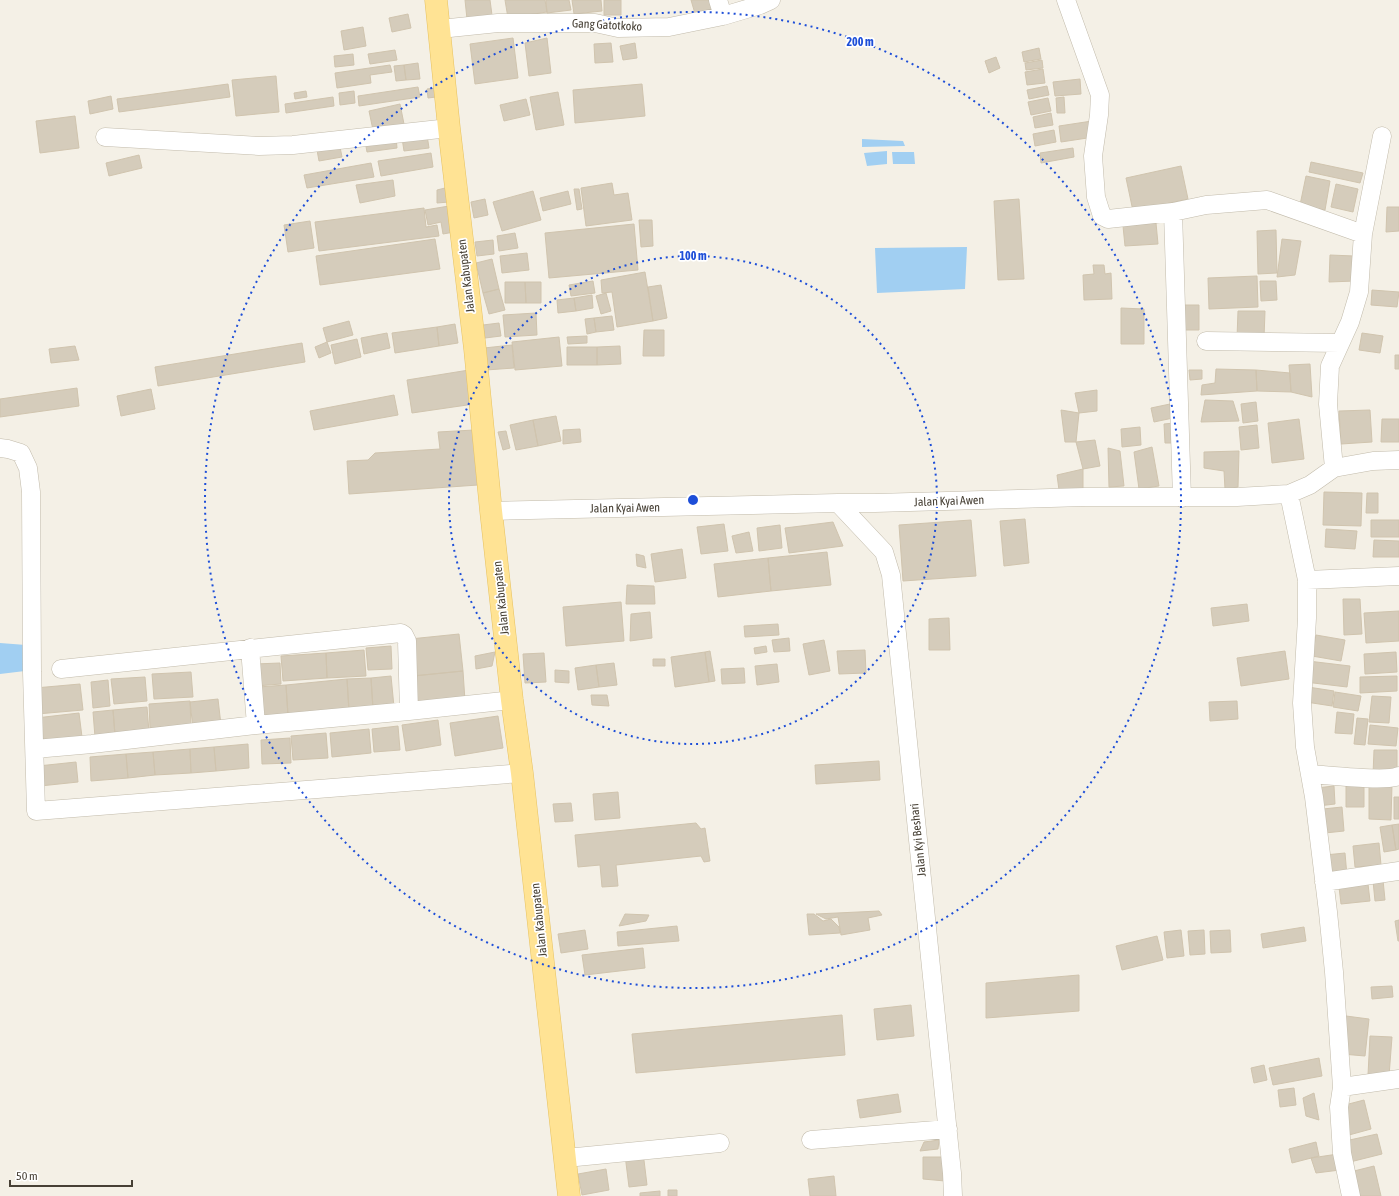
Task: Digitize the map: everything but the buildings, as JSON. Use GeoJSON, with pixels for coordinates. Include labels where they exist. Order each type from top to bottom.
{"type":"FeatureCollection","features":[{"type":"Feature","properties":{"kind":"main road","name":"Jalan Kabupaten"},"geometry":{"type":"LineString","coordinates":[[436,0],[512,700],[522,773],[566,1158],[569,1196]]}},
{"type":"Feature","properties":{"kind":"street","name":"Gang Gatotkoko"},"geometry":{"type":"LineString","coordinates":[[440,29],[498,23],[595,23],[618,28],[669,27],[721,8],[760,5],[771,0]]}},
{"type":"Feature","properties":{"kind":"street"},"geometry":{"type":"LineString","coordinates":[[1066,0],[1100,95],[1099,115],[1093,156],[1096,196],[1102,216],[1108,219],[1173,212],[1206,205],[1267,200],[1363,234]]}},
{"type":"Feature","properties":{"kind":"street"},"geometry":{"type":"LineString","coordinates":[[105,138],[266,146],[293,145],[449,128]]}},
{"type":"Feature","properties":{"kind":"street"},"geometry":{"type":"LineString","coordinates":[[1334,468],[1328,404],[1330,366],[1350,322],[1359,292],[1363,234],[1382,136]]}},
{"type":"Feature","properties":{"kind":"street"},"geometry":{"type":"LineString","coordinates":[[1173,212],[1182,498]]}},
{"type":"Feature","properties":{"kind":"street"},"geometry":{"type":"LineString","coordinates":[[1206,341],[1340,343]]}},
{"type":"Feature","properties":{"kind":"street"},"geometry":{"type":"LineString","coordinates":[[0,448],[21,453],[28,468],[30,480],[33,650],[32,672],[36,812],[522,773]]}},
{"type":"Feature","properties":{"kind":"street","name":"Jalan Kyai Awen"},"geometry":{"type":"LineString","coordinates":[[491,511],[1085,497],[1237,497],[1289,494],[1310,485],[1334,468],[1373,461],[1399,460]]}},
{"type":"Feature","properties":{"kind":"street"},"geometry":{"type":"LineString","coordinates":[[1289,494],[1307,580],[1307,618],[1302,703],[1305,747],[1314,797],[1334,972],[1342,1087],[1339,1107],[1342,1153],[1351,1196]]}},
{"type":"Feature","properties":{"kind":"street","name":"Jalan Kyi Beshari"},"geometry":{"type":"LineString","coordinates":[[838,503],[884,552],[891,575],[948,1129],[953,1196]]}},
{"type":"Feature","properties":{"kind":"street"},"geometry":{"type":"LineString","coordinates":[[1307,580],[1399,576]]}},
{"type":"Feature","properties":{"kind":"street"},"geometry":{"type":"LineString","coordinates":[[60,669],[401,633],[405,637],[407,644],[409,711]]}},
{"type":"Feature","properties":{"kind":"street"},"geometry":{"type":"LineString","coordinates":[[250,648],[256,725]]}},
{"type":"Feature","properties":{"kind":"street"},"geometry":{"type":"LineString","coordinates":[[35,749],[256,725],[512,700]]}},
{"type":"Feature","properties":{"kind":"street"},"geometry":{"type":"LineString","coordinates":[[1310,774],[1379,778],[1399,776]]}},
{"type":"Feature","properties":{"kind":"street"},"geometry":{"type":"LineString","coordinates":[[1324,882],[1399,871]]}},
{"type":"Feature","properties":{"kind":"street"},"geometry":{"type":"LineString","coordinates":[[1342,1087],[1399,1079]]}},
{"type":"Feature","properties":{"kind":"street"},"geometry":{"type":"LineString","coordinates":[[811,1140],[948,1129]]}},
{"type":"Feature","properties":{"kind":"street"},"geometry":{"type":"LineString","coordinates":[[566,1158],[720,1143]]}},
{"type":"Feature","properties":{"kind":"water"},"geometry":{"type":"Polygon","coordinates":[[[862,139],[903,141],[905,146],[862,147],[862,139]]]}},
{"type":"Feature","properties":{"kind":"water"},"geometry":{"type":"Polygon","coordinates":[[[887,151],[887,164],[867,166],[864,153],[887,151]]]}},
{"type":"Feature","properties":{"kind":"water"},"geometry":{"type":"Polygon","coordinates":[[[892,152],[914,152],[915,164],[893,164],[892,152]]]}},
{"type":"Feature","properties":{"kind":"water"},"geometry":{"type":"Polygon","coordinates":[[[967,247],[965,289],[877,293],[875,248],[967,247]]]}},
{"type":"Feature","properties":{"kind":"water"},"geometry":{"type":"Polygon","coordinates":[[[0,643],[26,645],[25,671],[0,674],[0,643]]]}}]}
